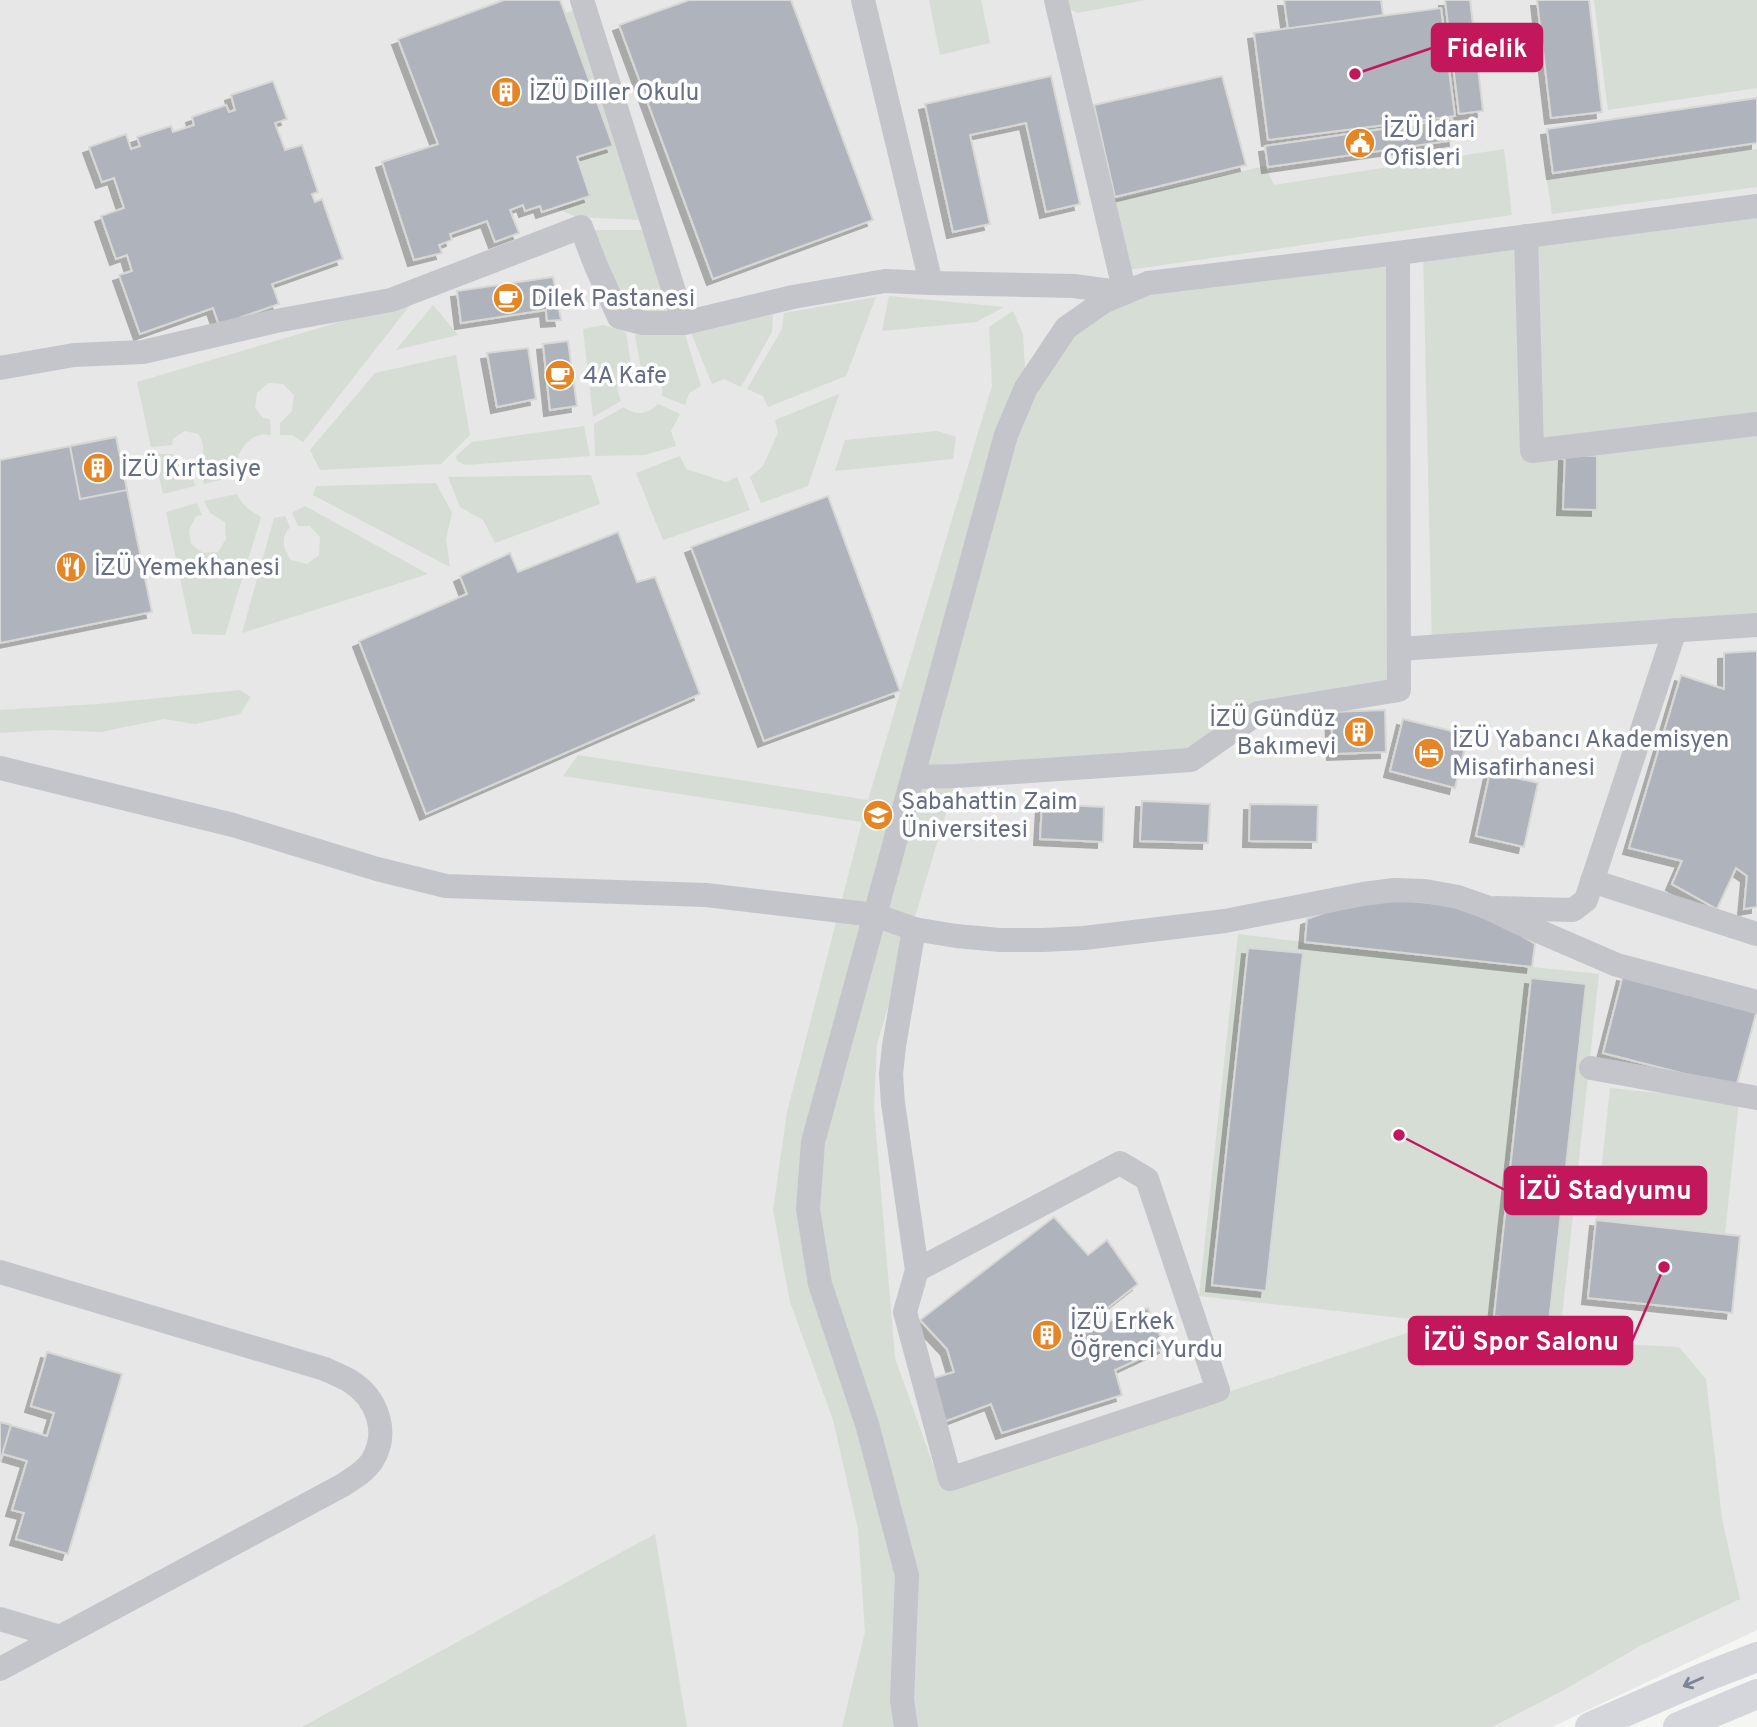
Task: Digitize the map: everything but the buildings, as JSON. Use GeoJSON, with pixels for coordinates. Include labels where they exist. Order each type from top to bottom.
{"type":"FeatureCollection","features":[{"type":"Feature","properties":{"kind":"main road"},"geometry":{"type":"LineString","coordinates":[[1590,1727],[1757,1657]]}},
{"type":"Feature","properties":{"kind":"main road"},"geometry":{"type":"LineString","coordinates":[[1678,1727],[1757,1694]]}},
{"type":"Feature","properties":{"kind":"street"},"geometry":{"type":"LineString","coordinates":[[582,0],[684,323]]}},
{"type":"Feature","properties":{"kind":"street"},"geometry":{"type":"LineString","coordinates":[[863,0],[931,283]]}},
{"type":"Feature","properties":{"kind":"street"},"geometry":{"type":"LineString","coordinates":[[1056,0],[1125,293]]}},
{"type":"Feature","properties":{"kind":"street"},"geometry":{"type":"LineString","coordinates":[[906,1727],[902,1700],[906,1575],[867,1424],[820,1284],[808,1209],[813,1142],[1006,435],[1026,388],[1066,328],[1103,302],[1148,283],[1757,206]]}},
{"type":"Feature","properties":{"kind":"street"},"geometry":{"type":"LineString","coordinates":[[0,368],[74,355],[143,352],[276,321],[391,300],[581,227],[619,317],[643,323],[684,323],[793,297],[885,281],[1074,286],[1125,293]]}},
{"type":"Feature","properties":{"kind":"street"},"geometry":{"type":"LineString","coordinates":[[1526,236],[1532,451],[1757,424]]}},
{"type":"Feature","properties":{"kind":"street"},"geometry":{"type":"LineString","coordinates":[[913,777],[1191,760],[1258,713],[1399,690],[1398,253]]}},
{"type":"Feature","properties":{"kind":"street"},"geometry":{"type":"LineString","coordinates":[[1399,649],[1757,625]]}},
{"type":"Feature","properties":{"kind":"street"},"geometry":{"type":"LineString","coordinates":[[1489,908],[1573,911],[1586,900],[1675,630]]}},
{"type":"Feature","properties":{"kind":"street"},"geometry":{"type":"LineString","coordinates":[[0,768],[233,825],[377,869],[446,886],[706,895],[875,915],[914,929],[1000,940],[1084,938],[1225,921],[1363,894],[1394,890],[1425,891],[1458,897],[1489,908],[1515,922],[1618,965],[1757,1002]]}},
{"type":"Feature","properties":{"kind":"street"},"geometry":{"type":"LineString","coordinates":[[1592,881],[1757,934]]}},
{"type":"Feature","properties":{"kind":"street"},"geometry":{"type":"LineString","coordinates":[[914,929],[891,1074],[917,1270],[905,1311],[950,1479],[1218,1390],[1147,1179],[1121,1163],[917,1270]]}},
{"type":"Feature","properties":{"kind":"street"},"geometry":{"type":"LineString","coordinates":[[1591,1069],[1757,1098]]}},
{"type":"Feature","properties":{"kind":"street"},"geometry":{"type":"LineString","coordinates":[[0,1272],[325,1369],[348,1379],[365,1393],[376,1409],[381,1428],[379,1446],[371,1462],[351,1480],[0,1670]]}},
{"type":"Feature","properties":{"kind":"street"},"geometry":{"type":"LineString","coordinates":[[0,1619],[60,1637]]}},
{"type":"Feature","properties":{"kind":"shaded area","name":"Sabahattin Zaim Üniversitesi"},"geometry":{"type":"Polygon","coordinates":[[[0,0],[1757,0],[1757,1630],[1552,1727],[0,1727],[0,0]]]}},
{"type":"Feature","properties":{"kind":"shaded area"},"geometry":{"type":"Polygon","coordinates":[[[929,0],[981,0],[990,43],[940,55],[929,0]]]}},
{"type":"Feature","properties":{"kind":"shaded area"},"geometry":{"type":"Polygon","coordinates":[[[1056,0],[1146,0],[1077,13],[1056,0]]]}},
{"type":"Feature","properties":{"kind":"shaded area"},"geometry":{"type":"Polygon","coordinates":[[[1594,0],[1757,0],[1757,88],[1608,110],[1594,0]]]}},
{"type":"Feature","properties":{"kind":"shaded area"},"geometry":{"type":"Polygon","coordinates":[[[577,8],[642,220],[577,217],[555,208],[590,196],[577,157],[612,145],[565,14],[577,8]]]}},
{"type":"Feature","properties":{"kind":"shaded area"},"geometry":{"type":"Polygon","coordinates":[[[1504,149],[1512,215],[1128,270],[1110,201],[1265,166],[1274,185],[1504,149]]]}},
{"type":"Feature","properties":{"kind":"shaded area"},"geometry":{"type":"Polygon","coordinates":[[[1757,149],[1757,187],[1552,214],[1547,180],[1757,149]]]}},
{"type":"Feature","properties":{"kind":"shaded area"},"geometry":{"type":"Polygon","coordinates":[[[1757,206],[1757,625],[1432,647],[1423,250],[1757,206]]]}},
{"type":"Feature","properties":{"kind":"shaded area"},"geometry":{"type":"Polygon","coordinates":[[[589,230],[645,230],[667,311],[625,315],[589,230]]]}},
{"type":"Feature","properties":{"kind":"shaded area"},"geometry":{"type":"Polygon","coordinates":[[[1398,253],[1399,690],[1258,713],[1191,760],[957,776],[877,1044],[874,1108],[895,1358],[941,1487],[1428,1326],[1576,1342],[1679,1347],[1706,1379],[1722,1519],[1740,1599],[1640,1646],[1564,1690],[1492,1727],[842,1727],[865,1632],[858,1529],[833,1420],[790,1302],[773,1210],[787,1112],[862,822],[563,776],[578,755],[868,800],[992,386],[989,327],[1013,311],[1023,334],[1026,386],[1105,301],[1398,253]]]}},
{"type":"Feature","properties":{"kind":"shaded area"},"geometry":{"type":"Polygon","coordinates":[[[889,296],[1004,307],[976,322],[882,331],[889,296]]]}},
{"type":"Feature","properties":{"kind":"shaded area"},"geometry":{"type":"Polygon","coordinates":[[[876,297],[846,376],[768,407],[763,396],[747,389],[782,329],[784,313],[876,297]]]}},
{"type":"Feature","properties":{"kind":"shaded area"},"geometry":{"type":"Polygon","coordinates":[[[414,300],[303,442],[292,435],[280,435],[280,423],[292,411],[294,395],[283,384],[268,383],[257,393],[255,408],[263,418],[270,419],[271,435],[254,437],[244,446],[237,458],[232,477],[204,484],[198,464],[203,449],[199,434],[184,431],[173,439],[172,445],[151,447],[137,382],[414,300]]]}},
{"type":"Feature","properties":{"kind":"shaded area"},"geometry":{"type":"Polygon","coordinates":[[[433,305],[458,335],[396,350],[433,305]]]}},
{"type":"Feature","properties":{"kind":"shaded area"},"geometry":{"type":"Polygon","coordinates":[[[773,315],[772,332],[741,387],[724,379],[712,384],[689,328],[773,315]]]}},
{"type":"Feature","properties":{"kind":"shaded area"},"geometry":{"type":"Polygon","coordinates":[[[603,325],[626,332],[631,366],[622,373],[618,381],[621,401],[593,417],[583,329],[603,325]]]}},
{"type":"Feature","properties":{"kind":"shaded area"},"geometry":{"type":"Polygon","coordinates":[[[683,328],[701,386],[689,393],[685,405],[662,396],[662,386],[658,378],[641,369],[635,335],[683,328]]]}},
{"type":"Feature","properties":{"kind":"shaded area"},"geometry":{"type":"Polygon","coordinates":[[[456,355],[470,435],[441,464],[320,470],[310,450],[375,373],[456,355]]]}},
{"type":"Feature","properties":{"kind":"shaded area"},"geometry":{"type":"Polygon","coordinates":[[[839,394],[808,486],[761,503],[750,477],[763,466],[778,433],[775,420],[839,394]]]}},
{"type":"Feature","properties":{"kind":"shaded area"},"geometry":{"type":"Polygon","coordinates":[[[658,404],[680,414],[671,431],[676,446],[644,455],[595,456],[594,424],[624,407],[641,413],[658,404]]]}},
{"type":"Feature","properties":{"kind":"shaded area"},"geometry":{"type":"Polygon","coordinates":[[[584,426],[590,456],[465,465],[457,461],[456,456],[472,442],[584,426]]]}},
{"type":"Feature","properties":{"kind":"shaded area"},"geometry":{"type":"Polygon","coordinates":[[[937,431],[956,437],[953,459],[835,471],[845,440],[937,431]]]}},
{"type":"Feature","properties":{"kind":"shaded area"},"geometry":{"type":"Polygon","coordinates":[[[154,454],[173,454],[175,462],[191,467],[195,486],[163,494],[154,454]]]}},
{"type":"Feature","properties":{"kind":"shaded area"},"geometry":{"type":"Polygon","coordinates":[[[680,456],[686,469],[726,482],[737,477],[750,510],[663,540],[636,473],[680,456]]]}},
{"type":"Feature","properties":{"kind":"shaded area"},"geometry":{"type":"Polygon","coordinates":[[[591,475],[600,504],[495,543],[483,520],[460,507],[448,477],[591,475]]]}},
{"type":"Feature","properties":{"kind":"shaded area"},"geometry":{"type":"Polygon","coordinates":[[[436,483],[452,513],[446,539],[450,567],[313,495],[316,486],[436,483]]]}},
{"type":"Feature","properties":{"kind":"shaded area"},"geometry":{"type":"Polygon","coordinates":[[[237,494],[247,507],[261,517],[225,635],[192,634],[166,512],[197,503],[202,515],[196,516],[189,530],[191,544],[203,553],[218,552],[226,539],[225,522],[210,513],[204,501],[237,494]]]}},
{"type":"Feature","properties":{"kind":"shaded area"},"geometry":{"type":"Polygon","coordinates":[[[305,506],[428,574],[242,633],[274,518],[285,516],[290,527],[284,544],[291,560],[307,564],[319,555],[320,537],[310,526],[298,526],[292,513],[305,506]]]}},
{"type":"Feature","properties":{"kind":"shaded area"},"geometry":{"type":"Polygon","coordinates":[[[240,690],[251,697],[240,714],[195,724],[164,719],[101,732],[48,730],[0,733],[0,710],[98,704],[240,690]]]}},
{"type":"Feature","properties":{"kind":"shaded area"},"geometry":{"type":"Polygon","coordinates":[[[1307,919],[1535,944],[1533,967],[1599,974],[1560,1335],[1199,1296],[1238,934],[1304,942],[1307,919]]]}},
{"type":"Feature","properties":{"kind":"shaded area"},"geometry":{"type":"Polygon","coordinates":[[[1610,1088],[1739,1101],[1725,1233],[1596,1220],[1610,1088]]]}},
{"type":"Feature","properties":{"kind":"shaded area"},"geometry":{"type":"Polygon","coordinates":[[[655,1534],[687,1727],[302,1727],[655,1534]]]}},
{"type":"Feature","properties":{"kind":"place","name":"Fidelik"},"geometry":{"type":"Point","coordinates":[1355,74]}},
{"type":"Feature","properties":{"kind":"place","name":"İZÜ Diller Okulu"},"geometry":{"type":"Point","coordinates":[506,92]}},
{"type":"Feature","properties":{"kind":"place","name":"İZÜ İdari Ofisleri"},"geometry":{"type":"Point","coordinates":[1360,143]}},
{"type":"Feature","properties":{"kind":"place","name":"Dilek Pastanesi"},"geometry":{"type":"Point","coordinates":[508,298]}},
{"type":"Feature","properties":{"kind":"place","name":"4A Kafe"},"geometry":{"type":"Point","coordinates":[560,375]}},
{"type":"Feature","properties":{"kind":"place","name":"İZÜ Kırtasiye"},"geometry":{"type":"Point","coordinates":[98,468]}},
{"type":"Feature","properties":{"kind":"place","name":"İZÜ Yemekhanesi"},"geometry":{"type":"Point","coordinates":[71,567]}},
{"type":"Feature","properties":{"kind":"place","name":"İZÜ Gündüz Bakımevi"},"geometry":{"type":"Point","coordinates":[1359,732]}},
{"type":"Feature","properties":{"kind":"place","name":"İZÜ Yabancı Akademisyen Misafirhanesi"},"geometry":{"type":"Point","coordinates":[1429,753]}},
{"type":"Feature","properties":{"kind":"place","name":"Sabahattin Zaim Üniversitesi"},"geometry":{"type":"Point","coordinates":[878,815]}},
{"type":"Feature","properties":{"kind":"place","name":"İZÜ Stadyumu"},"geometry":{"type":"Point","coordinates":[1399,1135]}},
{"type":"Feature","properties":{"kind":"place","name":"İZÜ Spor Salonu"},"geometry":{"type":"Point","coordinates":[1664,1267]}},
{"type":"Feature","properties":{"kind":"place","name":"İZÜ Erkek Öğrenci Yurdu"},"geometry":{"type":"Point","coordinates":[1047,1335]}}]}
